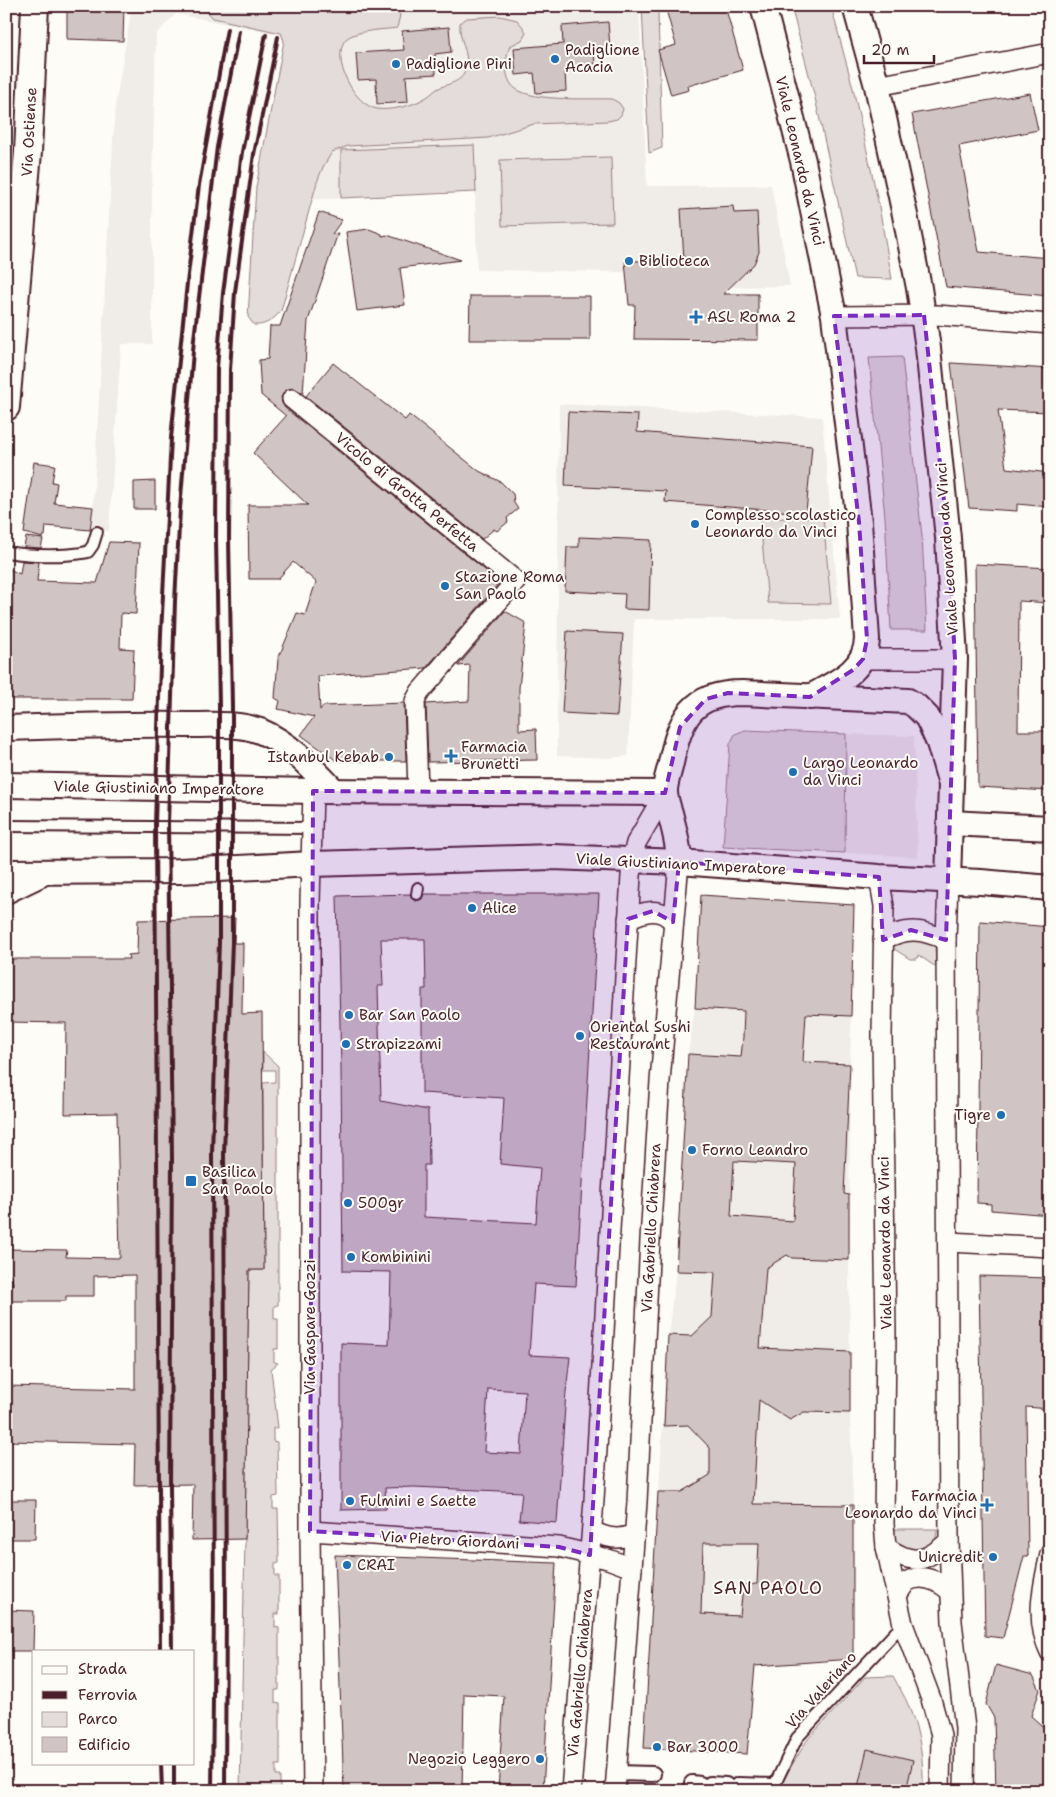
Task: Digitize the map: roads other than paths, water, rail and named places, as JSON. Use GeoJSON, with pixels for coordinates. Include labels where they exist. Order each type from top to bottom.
{"type":"FeatureCollection","features":[{"type":"Feature","properties":{"kind":"main road","name":"Via Ostiense"},"geometry":{"type":"LineString","coordinates":[[6,407],[28,152],[35,6]]}},
{"type":"Feature","properties":{"kind":"street","name":"Viale Leonardo da Vinci"},"geometry":{"type":"LineString","coordinates":[[763,6],[803,161],[834,316],[859,522],[867,639],[867,647],[863,659]]}},
{"type":"Feature","properties":{"kind":"street","name":"Viale Leonardo da Vinci"},"geometry":{"type":"LineString","coordinates":[[855,6],[877,86],[924,314],[948,538],[955,658],[951,784]]}},
{"type":"Feature","properties":{"kind":"street"},"geometry":{"type":"LineString","coordinates":[[877,86],[1050,53]]}},
{"type":"Feature","properties":{"kind":"street"},"geometry":{"type":"LineString","coordinates":[[834,316],[924,314],[1050,324]]}},
{"type":"Feature","properties":{"kind":"street","name":"Vicolo di Grotta Perfetta"},"geometry":{"type":"LineString","coordinates":[[292,399],[516,581],[420,692],[415,701],[418,791]]}},
{"type":"Feature","properties":{"kind":"street"},"geometry":{"type":"LineString","coordinates":[[810,697],[853,670],[863,659],[955,658]]}},
{"type":"Feature","properties":{"kind":"street"},"geometry":{"type":"LineString","coordinates":[[632,859],[636,843],[665,793],[680,727],[690,713],[706,699],[728,693],[908,701],[913,703],[927,717],[935,733],[951,784],[946,940],[949,1541],[950,1591],[965,1728],[964,1791]]}},
{"type":"Feature","properties":{"kind":"street"},"geometry":{"type":"LineString","coordinates":[[6,728],[144,724],[248,728],[267,735],[285,746],[311,768],[323,791],[312,828],[312,864]]}},
{"type":"Feature","properties":{"kind":"street","name":"Viale Giustiniano Imperatore"},"geometry":{"type":"LineString","coordinates":[[6,785],[323,791],[665,793]]}},
{"type":"Feature","properties":{"kind":"street"},"geometry":{"type":"LineString","coordinates":[[665,793],[678,845],[679,862]]}},
{"type":"Feature","properties":{"kind":"street"},"geometry":{"type":"LineString","coordinates":[[950,824],[1050,828]]}},
{"type":"Feature","properties":{"kind":"street","name":"Viale Giustiniano Imperatore"},"geometry":{"type":"LineString","coordinates":[[6,872],[180,871],[312,864],[553,857],[632,859],[879,878],[1050,888]]}},
{"type":"Feature","properties":{"kind":"street","name":"Via Gabriello Chiabrera"},"geometry":{"type":"LineString","coordinates":[[571,1791],[592,1531],[632,859]]}},
{"type":"Feature","properties":{"kind":"street","name":"Via Gabriello Chiabrera"},"geometry":{"type":"LineString","coordinates":[[616,1782],[632,1568],[650,1230],[679,862]]}},
{"type":"Feature","properties":{"kind":"street","name":"Via Gaspare Gozzi"},"geometry":{"type":"LineString","coordinates":[[312,864],[310,1531],[313,1791]]}},
{"type":"Feature","properties":{"kind":"street"},"geometry":{"type":"LineString","coordinates":[[6,891],[46,872]]}},
{"type":"Feature","properties":{"kind":"street","name":"Viale Leonardo da Vinci"},"geometry":{"type":"LineString","coordinates":[[879,878],[884,906],[882,1035],[886,1334],[884,1524],[886,1546],[903,1624],[937,1717],[941,1735],[940,1791]]}},
{"type":"Feature","properties":{"kind":"street"},"geometry":{"type":"LineString","coordinates":[[628,919],[644,912],[653,911],[662,913],[673,922]]}},
{"type":"Feature","properties":{"kind":"street"},"geometry":{"type":"LineString","coordinates":[[883,940],[899,932],[915,930],[946,940]]}},
{"type":"Feature","properties":{"kind":"street"},"geometry":{"type":"LineString","coordinates":[[948,1242],[1050,1246]]}},
{"type":"Feature","properties":{"kind":"street","name":"Via Pietro Giordani"},"geometry":{"type":"LineString","coordinates":[[310,1531],[559,1547],[590,1555]]}},
{"type":"Feature","properties":{"kind":"street"},"geometry":{"type":"LineString","coordinates":[[592,1531],[608,1538],[617,1539],[634,1534]]}},
{"type":"Feature","properties":{"kind":"street"},"geometry":{"type":"LineString","coordinates":[[886,1546],[903,1557],[920,1560],[934,1554],[949,1541]]}},
{"type":"Feature","properties":{"kind":"street"},"geometry":{"type":"LineString","coordinates":[[1050,1554],[1041,1606],[1044,1637],[1050,1652]]}},
{"type":"Feature","properties":{"kind":"street"},"geometry":{"type":"LineString","coordinates":[[590,1555],[608,1559],[632,1568]]}},
{"type":"Feature","properties":{"kind":"street"},"geometry":{"type":"LineString","coordinates":[[897,1595],[906,1582],[921,1578],[938,1582],[950,1591]]}},
{"type":"Feature","properties":{"kind":"street"},"geometry":{"type":"LineString","coordinates":[[616,1782],[652,1774]]}},
{"type":"Feature","properties":{"kind":"street","name":"Via Valeriano"},"geometry":{"type":"LineString","coordinates":[[701,1784],[774,1788]]}},
{"type":"Feature","properties":{"kind":"lane"},"geometry":{"type":"LineString","coordinates":[[6,552],[63,555],[88,552],[93,545],[97,532]]}},
{"type":"Feature","properties":{"kind":"lane"},"geometry":{"type":"LineString","coordinates":[[6,826],[312,828]]}},
{"type":"Feature","properties":{"kind":"lane"},"geometry":{"type":"LineString","coordinates":[[6,1279],[6,1284]]}},
{"type":"Feature","properties":{"kind":"lane","name":"Via Valeriano"},"geometry":{"type":"LineString","coordinates":[[774,1788],[797,1738],[903,1624]]}},
{"type":"Feature","properties":{"kind":"railway"},"geometry":{"type":"LineString","coordinates":[[160,1650],[155,824],[161,634],[171,438],[187,283],[199,185],[227,29]]}},
{"type":"Feature","properties":{"kind":"railway"},"geometry":{"type":"LineString","coordinates":[[172,1650],[170,1488],[172,1158],[168,823],[175,601],[180,509],[194,339],[217,147],[239,31]]}},
{"type":"Feature","properties":{"kind":"railway"},"geometry":{"type":"LineString","coordinates":[[212,1791],[214,1607],[212,1153],[219,942],[219,706],[216,538],[217,368],[223,293],[242,152],[266,34]]}},
{"type":"Feature","properties":{"kind":"railway"},"geometry":{"type":"LineString","coordinates":[[225,1791],[224,1153],[232,942],[232,706],[229,538],[230,370],[235,292],[254,154],[278,37]]}},
{"type":"Feature","properties":{"kind":"railway"},"geometry":{"type":"LineString","coordinates":[[161,1764],[162,1791]]}},
{"type":"Feature","properties":{"kind":"railway"},"geometry":{"type":"LineString","coordinates":[[174,1764],[174,1791]]}},
{"type":"Feature","properties":{"kind":"place","name":"Padiglione Acacia"},"geometry":{"type":"Point","coordinates":[555,59]}},
{"type":"Feature","properties":{"kind":"place","name":"Padiglione Pini"},"geometry":{"type":"Point","coordinates":[396,64]}},
{"type":"Feature","properties":{"kind":"place","name":"Biblioteca"},"geometry":{"type":"Point","coordinates":[629,261]}},
{"type":"Feature","properties":{"kind":"place","name":"ASL Roma 2"},"geometry":{"type":"Point","coordinates":[696,317]}},
{"type":"Feature","properties":{"kind":"place","name":"Complesso scolastico Leonardo da Vinci"},"geometry":{"type":"Point","coordinates":[695,524]}},
{"type":"Feature","properties":{"kind":"place","name":"Stazione Roma San Paolo"},"geometry":{"type":"Point","coordinates":[445,586]}},
{"type":"Feature","properties":{"kind":"place","name":"Farmacia Brunetti"},"geometry":{"type":"Point","coordinates":[451,756]}},
{"type":"Feature","properties":{"kind":"place","name":"Istanbul Kebab"},"geometry":{"type":"Point","coordinates":[389,757]}},
{"type":"Feature","properties":{"kind":"place","name":"Largo Leonardo da Vinci"},"geometry":{"type":"Point","coordinates":[793,772]}},
{"type":"Feature","properties":{"kind":"place","name":"Alice"},"geometry":{"type":"Point","coordinates":[472,908]}},
{"type":"Feature","properties":{"kind":"place","name":"Bar San Paolo"},"geometry":{"type":"Point","coordinates":[349,1015]}},
{"type":"Feature","properties":{"kind":"place","name":"Oriental Sushi Restaurant"},"geometry":{"type":"Point","coordinates":[580,1036]}},
{"type":"Feature","properties":{"kind":"place","name":"Strapizzami"},"geometry":{"type":"Point","coordinates":[346,1044]}},
{"type":"Feature","properties":{"kind":"place","name":"Tigre"},"geometry":{"type":"Point","coordinates":[1001,1115]}},
{"type":"Feature","properties":{"kind":"place","name":"Forno Leandro"},"geometry":{"type":"Point","coordinates":[692,1150]}},
{"type":"Feature","properties":{"kind":"place","name":"Basilica San Paolo"},"geometry":{"type":"Point","coordinates":[191,1181]}},
{"type":"Feature","properties":{"kind":"place","name":"500gr"},"geometry":{"type":"Point","coordinates":[348,1203]}},
{"type":"Feature","properties":{"kind":"place","name":"Kombinini"},"geometry":{"type":"Point","coordinates":[351,1257]}},
{"type":"Feature","properties":{"kind":"place","name":"Fulmini e Saette"},"geometry":{"type":"Point","coordinates":[350,1501]}},
{"type":"Feature","properties":{"kind":"place","name":"Farmacia Leonardo da Vinci"},"geometry":{"type":"Point","coordinates":[987,1505]}},
{"type":"Feature","properties":{"kind":"place","name":"Unicredit"},"geometry":{"type":"Point","coordinates":[993,1557]}},
{"type":"Feature","properties":{"kind":"place","name":"CRAI"},"geometry":{"type":"Point","coordinates":[347,1565]}},
{"type":"Feature","properties":{"kind":"place","name":"Bar 3000"},"geometry":{"type":"Point","coordinates":[657,1747]}},
{"type":"Feature","properties":{"kind":"place","name":"Negozio Leggero"},"geometry":{"type":"Point","coordinates":[540,1759]}},
{"type":"Feature","properties":{"kind":"district","name":"SAN PAOLO"},"geometry":{"type":"Point","coordinates":[768,1588]}}]}
